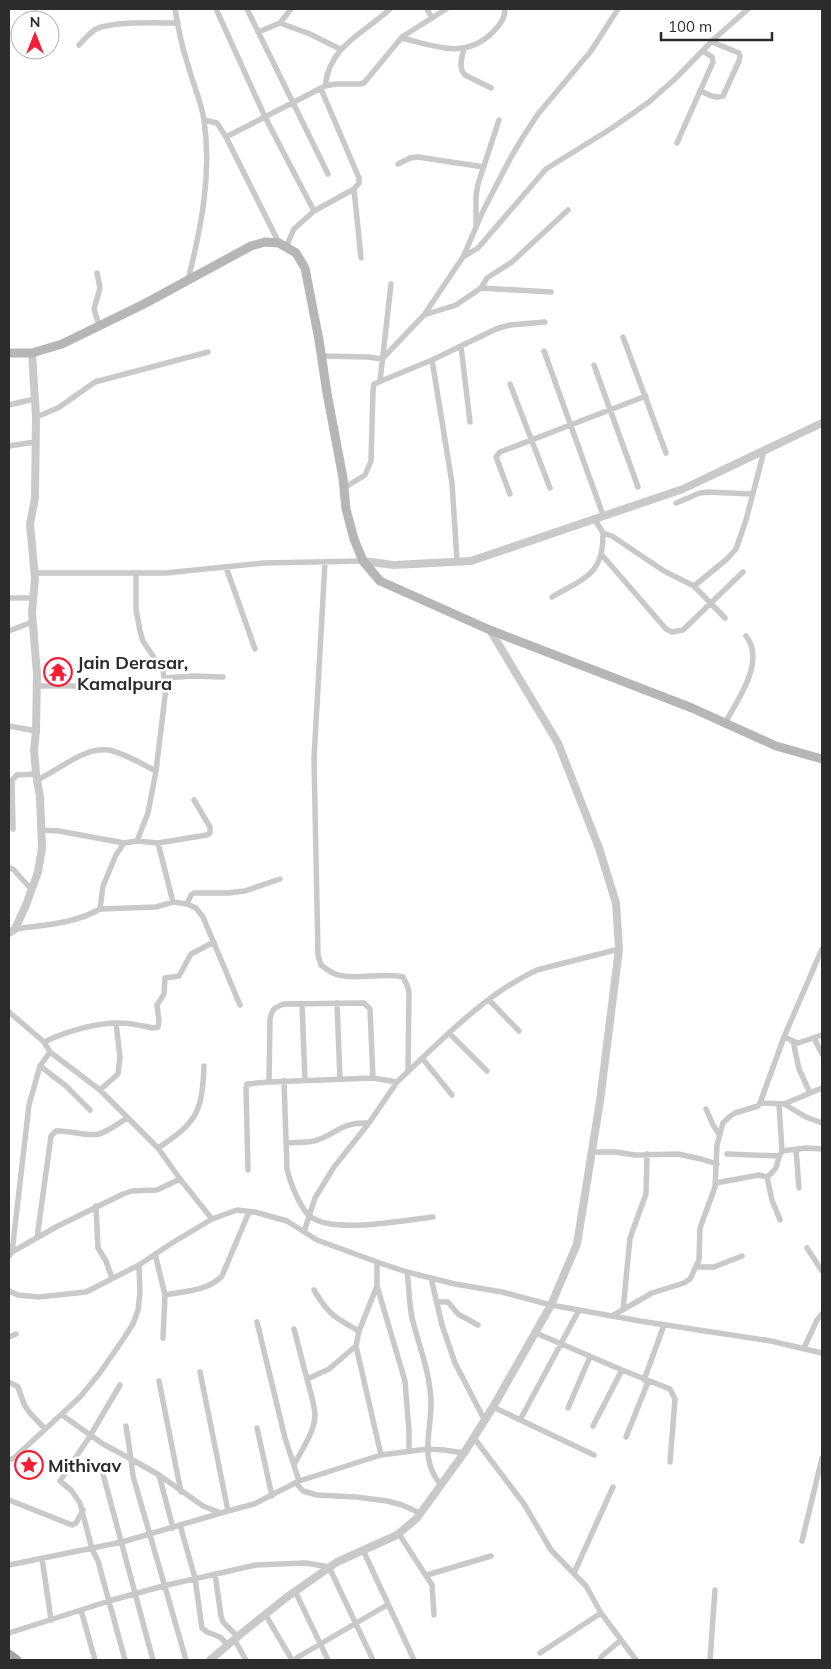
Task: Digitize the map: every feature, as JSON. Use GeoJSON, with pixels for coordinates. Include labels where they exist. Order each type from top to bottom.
{"type":"FeatureCollection","features":[{"type":"Feature","properties":{"kind":"main road"},"geometry":{"type":"LineString","coordinates":[[9,353],[32,353],[62,344],[144,304],[251,246],[265,242],[283,245],[296,253],[305,268],[322,356],[346,509],[354,539],[363,561],[380,581],[490,630],[692,708],[776,746],[822,759]]}},
{"type":"Feature","properties":{"kind":"main road"},"geometry":{"type":"LineString","coordinates":[[9,1654],[18,1660]]}},
{"type":"Feature","properties":{"kind":"street"},"geometry":{"type":"LineString","coordinates":[[175,9],[204,120],[207,179],[200,232],[188,280]]}},
{"type":"Feature","properties":{"kind":"street"},"geometry":{"type":"LineString","coordinates":[[246,9],[328,174]]}},
{"type":"Feature","properties":{"kind":"street"},"geometry":{"type":"LineString","coordinates":[[258,32],[280,23],[290,9]]}},
{"type":"Feature","properties":{"kind":"street"},"geometry":{"type":"LineString","coordinates":[[204,120],[216,123],[226,137],[283,245],[294,228],[314,211],[354,189],[359,183],[359,178],[323,88],[328,68],[340,49],[390,9]]}},
{"type":"Feature","properties":{"kind":"street"},"geometry":{"type":"LineString","coordinates":[[427,9],[432,18]]}},
{"type":"Feature","properties":{"kind":"street"},"geometry":{"type":"LineString","coordinates":[[226,137],[323,88],[336,84],[356,85],[364,83],[402,38],[446,9]]}},
{"type":"Feature","properties":{"kind":"street"},"geometry":{"type":"LineString","coordinates":[[402,38],[446,48],[464,49],[485,40],[501,24],[506,9]]}},
{"type":"Feature","properties":{"kind":"street"},"geometry":{"type":"LineString","coordinates":[[382,359],[424,315],[463,256],[511,157],[533,122],[591,51],[618,9]]}},
{"type":"Feature","properties":{"kind":"street"},"geometry":{"type":"LineString","coordinates":[[463,256],[478,248],[546,170],[612,128],[648,102],[748,9]]}},
{"type":"Feature","properties":{"kind":"street"},"geometry":{"type":"LineString","coordinates":[[217,10],[265,117],[314,211]]}},
{"type":"Feature","properties":{"kind":"street"},"geometry":{"type":"LineString","coordinates":[[79,45],[90,33],[98,28],[120,24],[178,23]]}},
{"type":"Feature","properties":{"kind":"street"},"geometry":{"type":"LineString","coordinates":[[280,23],[310,34],[340,49]]}},
{"type":"Feature","properties":{"kind":"street"},"geometry":{"type":"LineString","coordinates":[[700,91],[714,97],[723,96],[739,61],[739,53],[712,42]]}},
{"type":"Feature","properties":{"kind":"street"},"geometry":{"type":"LineString","coordinates":[[464,49],[462,72],[464,75],[490,88]]}},
{"type":"Feature","properties":{"kind":"street"},"geometry":{"type":"LineString","coordinates":[[677,143],[713,62],[712,57],[703,51]]}},
{"type":"Feature","properties":{"kind":"street"},"geometry":{"type":"LineString","coordinates":[[476,227],[476,196],[498,120]]}},
{"type":"Feature","properties":{"kind":"street"},"geometry":{"type":"LineString","coordinates":[[398,164],[410,158],[418,157],[484,167]]}},
{"type":"Feature","properties":{"kind":"street"},"geometry":{"type":"LineString","coordinates":[[354,189],[361,258]]}},
{"type":"Feature","properties":{"kind":"street"},"geometry":{"type":"LineString","coordinates":[[424,315],[456,305],[481,288],[487,278],[512,262],[568,210]]}},
{"type":"Feature","properties":{"kind":"street"},"geometry":{"type":"LineString","coordinates":[[97,273],[100,288],[94,309],[99,325]]}},
{"type":"Feature","properties":{"kind":"street"},"geometry":{"type":"LineString","coordinates":[[380,381],[390,284]]}},
{"type":"Feature","properties":{"kind":"street"},"geometry":{"type":"LineString","coordinates":[[481,288],[551,292]]}},
{"type":"Feature","properties":{"kind":"street"},"geometry":{"type":"LineString","coordinates":[[344,488],[365,476],[371,462],[374,384],[432,360],[496,329],[510,325],[545,322]]}},
{"type":"Feature","properties":{"kind":"street"},"geometry":{"type":"LineString","coordinates":[[623,337],[666,453]]}},
{"type":"Feature","properties":{"kind":"street"},"geometry":{"type":"LineString","coordinates":[[461,346],[470,422]]}},
{"type":"Feature","properties":{"kind":"street"},"geometry":{"type":"LineString","coordinates":[[544,351],[603,515]]}},
{"type":"Feature","properties":{"kind":"street"},"geometry":{"type":"LineString","coordinates":[[36,417],[58,408],[95,382],[208,352]]}},
{"type":"Feature","properties":{"kind":"street"},"geometry":{"type":"LineString","coordinates":[[12,931],[26,905],[38,872],[42,848],[40,797],[34,750],[37,686],[32,622],[35,573],[30,524],[35,498],[36,417],[32,353]]}},
{"type":"Feature","properties":{"kind":"street"},"geometry":{"type":"LineString","coordinates":[[322,356],[382,359]]}},
{"type":"Feature","properties":{"kind":"street"},"geometry":{"type":"LineString","coordinates":[[432,360],[452,483],[457,560]]}},
{"type":"Feature","properties":{"kind":"street"},"geometry":{"type":"LineString","coordinates":[[594,365],[638,487]]}},
{"type":"Feature","properties":{"kind":"street"},"geometry":{"type":"LineString","coordinates":[[510,384],[550,488]]}},
{"type":"Feature","properties":{"kind":"street"},"geometry":{"type":"LineString","coordinates":[[510,494],[497,460],[498,454],[646,396]]}},
{"type":"Feature","properties":{"kind":"street"},"geometry":{"type":"LineString","coordinates":[[9,405],[34,399]]}},
{"type":"Feature","properties":{"kind":"street"},"geometry":{"type":"LineString","coordinates":[[35,573],[166,573],[287,562],[363,561],[394,565],[471,560],[683,489],[822,423]]}},
{"type":"Feature","properties":{"kind":"street"},"geometry":{"type":"LineString","coordinates":[[9,446],[35,442]]}},
{"type":"Feature","properties":{"kind":"street"},"geometry":{"type":"LineString","coordinates":[[694,586],[727,559],[736,549],[746,520],[764,451]]}},
{"type":"Feature","properties":{"kind":"street"},"geometry":{"type":"LineString","coordinates":[[676,504],[700,493],[752,494]]}},
{"type":"Feature","properties":{"kind":"street"},"geometry":{"type":"LineString","coordinates":[[552,597],[589,575],[600,562],[603,533],[594,518]]}},
{"type":"Feature","properties":{"kind":"street"},"geometry":{"type":"LineString","coordinates":[[603,533],[612,536],[664,571],[694,586],[725,618]]}},
{"type":"Feature","properties":{"kind":"street"},"geometry":{"type":"LineString","coordinates":[[602,555],[666,629],[672,632],[683,630],[743,572]]}},
{"type":"Feature","properties":{"kind":"street"},"geometry":{"type":"LineString","coordinates":[[325,562],[314,758],[318,955],[321,965],[335,974],[349,976],[392,974],[403,977],[409,992],[408,1071]]}},
{"type":"Feature","properties":{"kind":"street"},"geometry":{"type":"LineString","coordinates":[[226,567],[255,648]]}},
{"type":"Feature","properties":{"kind":"street"},"geometry":{"type":"LineString","coordinates":[[136,573],[136,609],[140,631],[143,640],[163,671],[166,688],[156,771],[148,813],[137,841]]}},
{"type":"Feature","properties":{"kind":"street"},"geometry":{"type":"LineString","coordinates":[[9,598],[33,598]]}},
{"type":"Feature","properties":{"kind":"street"},"geometry":{"type":"LineString","coordinates":[[9,631],[32,622]]}},
{"type":"Feature","properties":{"kind":"street"},"geometry":{"type":"LineString","coordinates":[[210,1660],[295,1591],[337,1562],[398,1534],[407,1528],[420,1514],[485,1421],[551,1305],[577,1244],[600,1101],[619,950],[616,903],[599,848],[558,743],[490,630]]}},
{"type":"Feature","properties":{"kind":"street"},"geometry":{"type":"LineString","coordinates":[[725,723],[752,667],[753,650],[746,636]]}},
{"type":"Feature","properties":{"kind":"street"},"geometry":{"type":"LineString","coordinates":[[164,678],[192,676],[223,677]]}},
{"type":"Feature","properties":{"kind":"street"},"geometry":{"type":"LineString","coordinates":[[37,686],[130,686]]}},
{"type":"Feature","properties":{"kind":"street"},"geometry":{"type":"LineString","coordinates":[[9,726],[36,731]]}},
{"type":"Feature","properties":{"kind":"street"},"geometry":{"type":"LineString","coordinates":[[13,829],[12,780],[17,775],[36,777],[92,750],[115,752],[156,771]]}},
{"type":"Feature","properties":{"kind":"street"},"geometry":{"type":"LineString","coordinates":[[41,830],[59,831],[124,843],[137,841],[158,843],[207,835],[210,833],[210,827],[194,800]]}},
{"type":"Feature","properties":{"kind":"street"},"geometry":{"type":"LineString","coordinates":[[100,910],[103,886],[116,855],[124,843]]}},
{"type":"Feature","properties":{"kind":"street"},"geometry":{"type":"LineString","coordinates":[[158,843],[173,902]]}},
{"type":"Feature","properties":{"kind":"street"},"geometry":{"type":"LineString","coordinates":[[9,868],[13,869],[31,889]]}},
{"type":"Feature","properties":{"kind":"street"},"geometry":{"type":"LineString","coordinates":[[187,904],[194,893],[245,891],[280,879]]}},
{"type":"Feature","properties":{"kind":"street"},"geometry":{"type":"LineString","coordinates":[[12,931],[66,922],[89,916],[100,910],[149,908],[173,902],[187,904],[196,908],[203,917],[240,1005]]}},
{"type":"Feature","properties":{"kind":"street"},"geometry":{"type":"LineString","coordinates":[[44,1042],[85,1028],[116,1023],[158,1027],[157,1005],[164,994],[165,978],[179,976],[191,954],[214,942]]}},
{"type":"Feature","properties":{"kind":"street"},"geometry":{"type":"LineString","coordinates":[[612,1316],[652,1293],[684,1283],[690,1278],[699,1260],[700,1228],[716,1183],[719,1134],[723,1123],[735,1113],[758,1106],[760,1103],[784,1037],[822,949]]}},
{"type":"Feature","properties":{"kind":"street"},"geometry":{"type":"LineString","coordinates":[[304,1232],[315,1198],[334,1167],[369,1123],[397,1082],[449,1033],[489,1000],[524,976],[537,970],[619,950]]}},
{"type":"Feature","properties":{"kind":"street"},"geometry":{"type":"LineString","coordinates":[[489,1000],[518,1031]]}},
{"type":"Feature","properties":{"kind":"street"},"geometry":{"type":"LineString","coordinates":[[269,1082],[270,1019],[272,1011],[284,1004],[364,1002],[370,1009],[373,1078]]}},
{"type":"Feature","properties":{"kind":"street"},"geometry":{"type":"LineString","coordinates":[[337,1003],[340,1079]]}},
{"type":"Feature","properties":{"kind":"street"},"geometry":{"type":"LineString","coordinates":[[302,1004],[305,1080]]}},
{"type":"Feature","properties":{"kind":"street"},"geometry":{"type":"LineString","coordinates":[[9,1012],[44,1042],[50,1052],[100,1090],[158,1148],[212,1219]]}},
{"type":"Feature","properties":{"kind":"street"},"geometry":{"type":"LineString","coordinates":[[100,1090],[118,1074],[120,1057],[116,1023]]}},
{"type":"Feature","properties":{"kind":"street"},"geometry":{"type":"LineString","coordinates":[[449,1033],[487,1071]]}},
{"type":"Feature","properties":{"kind":"street"},"geometry":{"type":"LineString","coordinates":[[784,1037],[798,1043],[822,1035]]}},
{"type":"Feature","properties":{"kind":"street"},"geometry":{"type":"LineString","coordinates":[[814,1038],[822,1054]]}},
{"type":"Feature","properties":{"kind":"street"},"geometry":{"type":"LineString","coordinates":[[793,1041],[799,1069],[810,1093]]}},
{"type":"Feature","properties":{"kind":"street"},"geometry":{"type":"LineString","coordinates":[[10,1254],[29,1104],[40,1066],[50,1052]]}},
{"type":"Feature","properties":{"kind":"street"},"geometry":{"type":"LineString","coordinates":[[422,1058],[452,1095]]}},
{"type":"Feature","properties":{"kind":"street"},"geometry":{"type":"LineString","coordinates":[[40,1066],[66,1086],[90,1110]]}},
{"type":"Feature","properties":{"kind":"street"},"geometry":{"type":"LineString","coordinates":[[158,1148],[180,1133],[191,1122],[199,1107],[204,1066]]}},
{"type":"Feature","properties":{"kind":"street"},"geometry":{"type":"LineString","coordinates":[[248,1170],[247,1084],[373,1078],[397,1082]]}},
{"type":"Feature","properties":{"kind":"street"},"geometry":{"type":"LineString","coordinates":[[284,1081],[287,1169],[295,1194],[309,1216],[331,1225],[357,1225],[433,1217]]}},
{"type":"Feature","properties":{"kind":"street"},"geometry":{"type":"LineString","coordinates":[[760,1103],[781,1104],[822,1088]]}},
{"type":"Feature","properties":{"kind":"street"},"geometry":{"type":"LineString","coordinates":[[781,1104],[822,1123]]}},
{"type":"Feature","properties":{"kind":"street"},"geometry":{"type":"LineString","coordinates":[[766,1177],[777,1168],[780,1154],[781,1104]]}},
{"type":"Feature","properties":{"kind":"street"},"geometry":{"type":"LineString","coordinates":[[706,1109],[719,1134]]}},
{"type":"Feature","properties":{"kind":"street"},"geometry":{"type":"LineString","coordinates":[[37,1238],[51,1136],[56,1130],[91,1135],[101,1134],[128,1118]]}},
{"type":"Feature","properties":{"kind":"street"},"geometry":{"type":"LineString","coordinates":[[287,1143],[313,1142],[346,1125],[369,1123]]}},
{"type":"Feature","properties":{"kind":"street"},"geometry":{"type":"LineString","coordinates":[[796,1149],[799,1188]]}},
{"type":"Feature","properties":{"kind":"street"},"geometry":{"type":"LineString","coordinates":[[727,1154],[780,1154],[796,1149],[822,1149]]}},
{"type":"Feature","properties":{"kind":"street"},"geometry":{"type":"LineString","coordinates":[[592,1152],[678,1154],[717,1164]]}},
{"type":"Feature","properties":{"kind":"street"},"geometry":{"type":"LineString","coordinates":[[623,1310],[630,1238],[646,1194],[647,1154]]}},
{"type":"Feature","properties":{"kind":"street"},"geometry":{"type":"LineString","coordinates":[[716,1183],[759,1175],[766,1177]]}},
{"type":"Feature","properties":{"kind":"street"},"geometry":{"type":"LineString","coordinates":[[766,1177],[780,1220]]}},
{"type":"Feature","properties":{"kind":"street"},"geometry":{"type":"LineString","coordinates":[[10,1254],[96,1206],[132,1191],[157,1190],[180,1179]]}},
{"type":"Feature","properties":{"kind":"street"},"geometry":{"type":"LineString","coordinates":[[96,1206],[98,1248],[106,1261],[112,1278]]}},
{"type":"Feature","properties":{"kind":"street"},"geometry":{"type":"LineString","coordinates":[[9,1291],[18,1295],[39,1297],[86,1292],[138,1265],[212,1219],[237,1210],[287,1221],[317,1240],[377,1262],[431,1278],[502,1292],[551,1305],[771,1341],[822,1353]]}},
{"type":"Feature","properties":{"kind":"street"},"geometry":{"type":"LineString","coordinates":[[165,1295],[207,1287],[216,1283],[222,1276],[249,1212]]}},
{"type":"Feature","properties":{"kind":"street"},"geometry":{"type":"LineString","coordinates":[[807,1248],[822,1271]]}},
{"type":"Feature","properties":{"kind":"street"},"geometry":{"type":"LineString","coordinates":[[155,1254],[165,1295],[163,1338]]}},
{"type":"Feature","properties":{"kind":"street"},"geometry":{"type":"LineString","coordinates":[[696,1267],[714,1267],[742,1256]]}},
{"type":"Feature","properties":{"kind":"street"},"geometry":{"type":"LineString","coordinates":[[377,1262],[377,1286],[405,1381],[410,1432],[409,1452]]}},
{"type":"Feature","properties":{"kind":"street"},"geometry":{"type":"LineString","coordinates":[[9,1460],[14,1458],[62,1415],[99,1374],[133,1324],[138,1310],[140,1292],[138,1265]]}},
{"type":"Feature","properties":{"kind":"street"},"geometry":{"type":"LineString","coordinates":[[407,1272],[412,1316],[430,1385],[431,1418],[426,1449],[433,1476],[441,1485]]}},
{"type":"Feature","properties":{"kind":"street"},"geometry":{"type":"LineString","coordinates":[[431,1278],[455,1364],[485,1421]]}},
{"type":"Feature","properties":{"kind":"street"},"geometry":{"type":"LineString","coordinates":[[377,1286],[359,1331],[356,1346],[381,1455]]}},
{"type":"Feature","properties":{"kind":"street"},"geometry":{"type":"LineString","coordinates":[[314,1290],[330,1313],[359,1331]]}},
{"type":"Feature","properties":{"kind":"street"},"geometry":{"type":"LineString","coordinates":[[437,1302],[448,1302],[458,1314],[478,1326]]}},
{"type":"Feature","properties":{"kind":"street"},"geometry":{"type":"LineString","coordinates":[[520,1420],[579,1310]]}},
{"type":"Feature","properties":{"kind":"street"},"geometry":{"type":"LineString","coordinates":[[804,1348],[817,1320],[822,1314]]}},
{"type":"Feature","properties":{"kind":"street"},"geometry":{"type":"LineString","coordinates":[[257,1322],[285,1438],[298,1482],[303,1491],[317,1495],[356,1496],[387,1501],[402,1505],[420,1514]]}},
{"type":"Feature","properties":{"kind":"street"},"geometry":{"type":"LineString","coordinates":[[626,1437],[664,1325]]}},
{"type":"Feature","properties":{"kind":"street"},"geometry":{"type":"LineString","coordinates":[[294,1329],[315,1413],[310,1435],[294,1464]]}},
{"type":"Feature","properties":{"kind":"street"},"geometry":{"type":"LineString","coordinates":[[536,1333],[646,1381],[670,1389],[675,1399],[670,1462]]}},
{"type":"Feature","properties":{"kind":"street"},"geometry":{"type":"LineString","coordinates":[[9,1337],[16,1334]]}},
{"type":"Feature","properties":{"kind":"street"},"geometry":{"type":"LineString","coordinates":[[307,1379],[329,1369],[356,1346]]}},
{"type":"Feature","properties":{"kind":"street"},"geometry":{"type":"LineString","coordinates":[[568,1408],[590,1357]]}},
{"type":"Feature","properties":{"kind":"street"},"geometry":{"type":"LineString","coordinates":[[593,1426],[622,1370]]}},
{"type":"Feature","properties":{"kind":"street"},"geometry":{"type":"LineString","coordinates":[[200,1372],[228,1511]]}},
{"type":"Feature","properties":{"kind":"street"},"geometry":{"type":"LineString","coordinates":[[159,1381],[181,1492]]}},
{"type":"Feature","properties":{"kind":"street"},"geometry":{"type":"LineString","coordinates":[[9,1382],[18,1387],[29,1412],[45,1429]]}},
{"type":"Feature","properties":{"kind":"street"},"geometry":{"type":"LineString","coordinates":[[120,1385],[90,1436],[60,1481],[77,1496],[83,1510],[92,1549],[98,1561],[125,1660]]}},
{"type":"Feature","properties":{"kind":"street"},"geometry":{"type":"LineString","coordinates":[[493,1407],[594,1455]]}},
{"type":"Feature","properties":{"kind":"street"},"geometry":{"type":"LineString","coordinates":[[62,1415],[90,1436],[159,1475],[203,1506],[221,1513]]}},
{"type":"Feature","properties":{"kind":"street"},"geometry":{"type":"LineString","coordinates":[[126,1426],[133,1476],[163,1586],[186,1660]]}},
{"type":"Feature","properties":{"kind":"street"},"geometry":{"type":"LineString","coordinates":[[257,1428],[272,1496]]}},
{"type":"Feature","properties":{"kind":"street"},"geometry":{"type":"LineString","coordinates":[[474,1438],[524,1504],[550,1550],[586,1586],[601,1613],[636,1660]]}},
{"type":"Feature","properties":{"kind":"street"},"geometry":{"type":"LineString","coordinates":[[9,1565],[92,1549],[173,1528],[254,1504],[298,1482],[381,1455],[426,1449],[464,1453]]}},
{"type":"Feature","properties":{"kind":"street"},"geometry":{"type":"LineString","coordinates":[[802,1542],[822,1458]]}},
{"type":"Feature","properties":{"kind":"street"},"geometry":{"type":"LineString","coordinates":[[103,1474],[153,1660]]}},
{"type":"Feature","properties":{"kind":"street"},"geometry":{"type":"LineString","coordinates":[[159,1475],[173,1528]]}},
{"type":"Feature","properties":{"kind":"street"},"geometry":{"type":"LineString","coordinates":[[574,1573],[613,1487]]}},
{"type":"Feature","properties":{"kind":"street"},"geometry":{"type":"LineString","coordinates":[[9,1500],[72,1525],[76,1523],[83,1510]]}},
{"type":"Feature","properties":{"kind":"street"},"geometry":{"type":"LineString","coordinates":[[180,1525],[195,1578],[202,1628],[220,1637],[228,1645]]}},
{"type":"Feature","properties":{"kind":"street"},"geometry":{"type":"LineString","coordinates":[[398,1534],[426,1575],[433,1590],[434,1615]]}},
{"type":"Feature","properties":{"kind":"street"},"geometry":{"type":"LineString","coordinates":[[363,1550],[414,1660]]}},
{"type":"Feature","properties":{"kind":"street"},"geometry":{"type":"LineString","coordinates":[[426,1575],[490,1556]]}},
{"type":"Feature","properties":{"kind":"street"},"geometry":{"type":"LineString","coordinates":[[42,1558],[51,1620]]}},
{"type":"Feature","properties":{"kind":"street"},"geometry":{"type":"LineString","coordinates":[[9,1633],[109,1601],[256,1564],[306,1563],[329,1568]]}},
{"type":"Feature","properties":{"kind":"street"},"geometry":{"type":"LineString","coordinates":[[329,1568],[373,1660]]}},
{"type":"Feature","properties":{"kind":"street"},"geometry":{"type":"LineString","coordinates":[[215,1574],[223,1622],[236,1638],[246,1660]]}},
{"type":"Feature","properties":{"kind":"street"},"geometry":{"type":"LineString","coordinates":[[710,1660],[715,1590]]}},
{"type":"Feature","properties":{"kind":"street"},"geometry":{"type":"LineString","coordinates":[[295,1591],[328,1660]]}},
{"type":"Feature","properties":{"kind":"street"},"geometry":{"type":"LineString","coordinates":[[265,1614],[293,1660],[387,1605]]}},
{"type":"Feature","properties":{"kind":"street"},"geometry":{"type":"LineString","coordinates":[[81,1610],[95,1660]]}},
{"type":"Feature","properties":{"kind":"street"},"geometry":{"type":"LineString","coordinates":[[540,1653],[601,1613]]}},
{"type":"Feature","properties":{"kind":"street"},"geometry":{"type":"LineString","coordinates":[[600,1660],[602,1656],[621,1640]]}},
{"type":"Feature","properties":{"kind":"place","name":"Jain Derasar, Kamalpura"},"geometry":{"type":"Point","coordinates":[58,672]}},
{"type":"Feature","properties":{"kind":"place","name":"Mithivav"},"geometry":{"type":"Point","coordinates":[29,1465]}}]}
